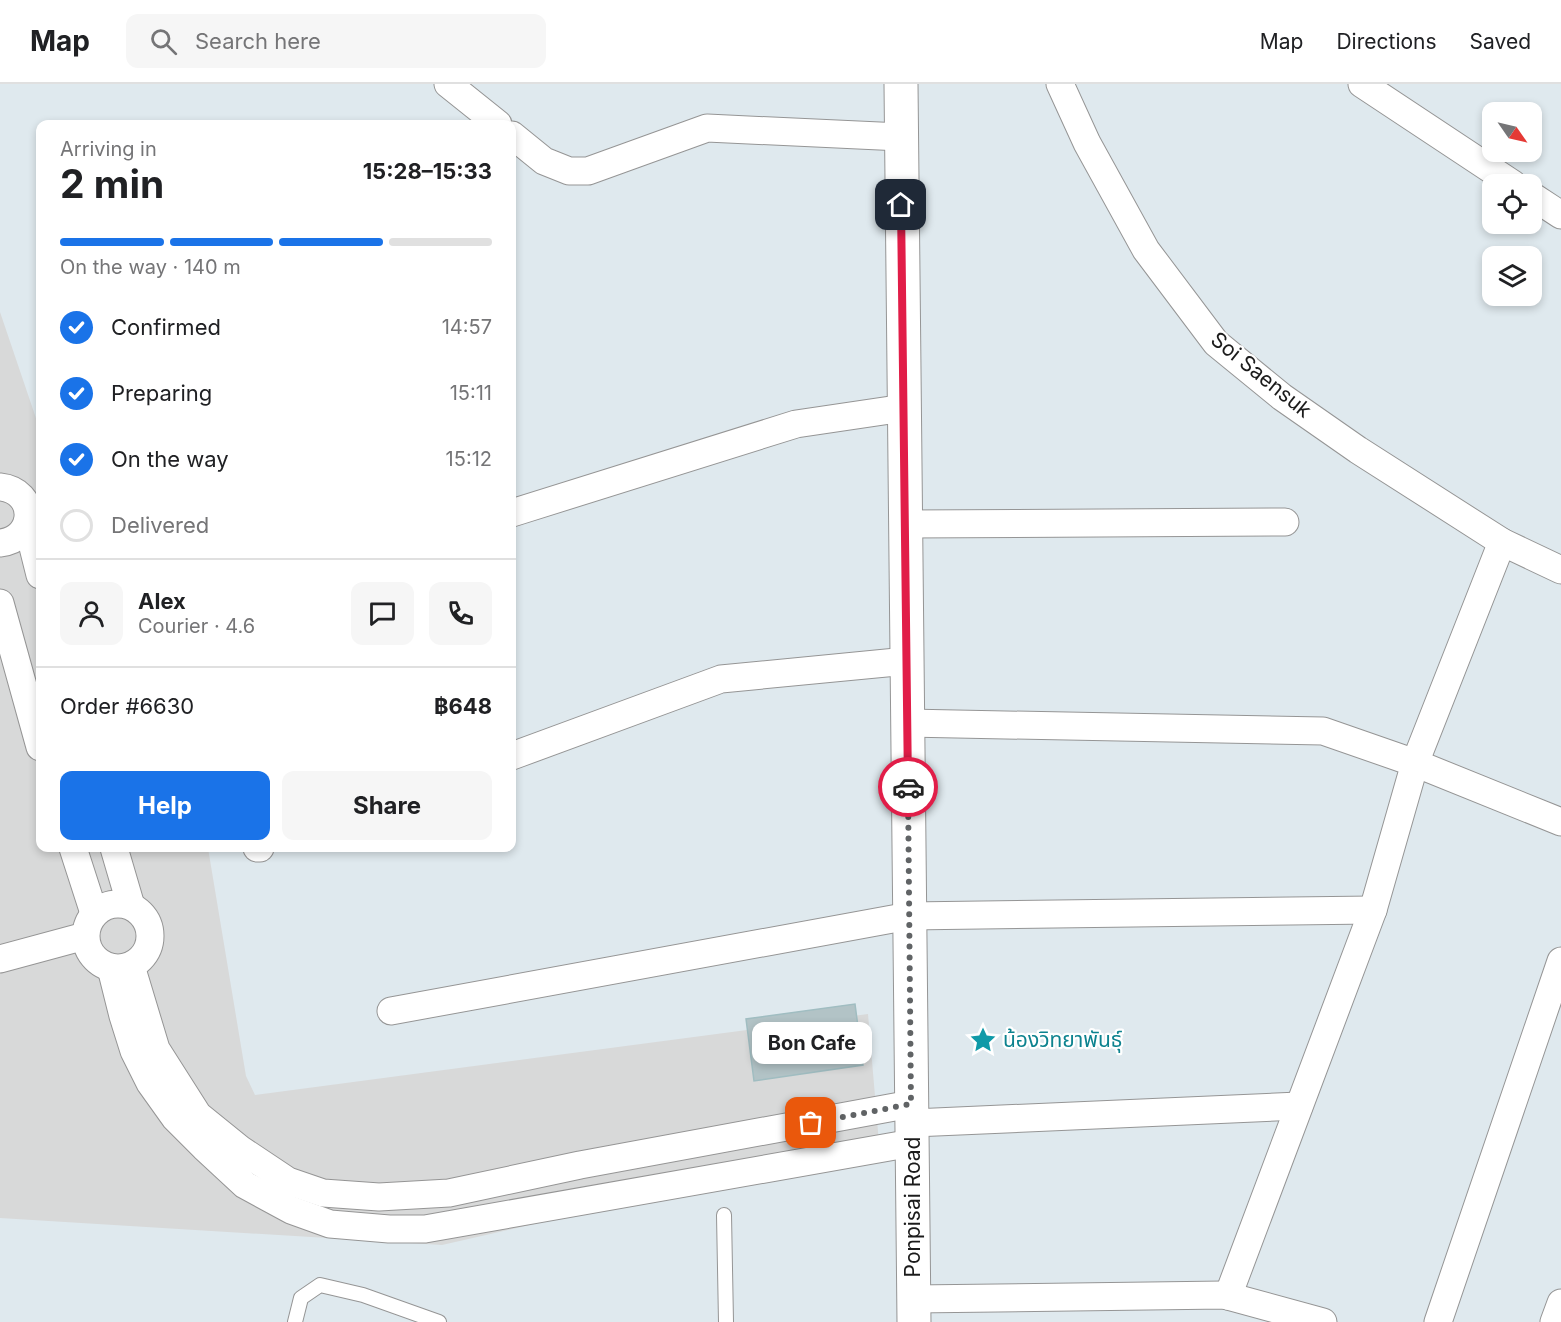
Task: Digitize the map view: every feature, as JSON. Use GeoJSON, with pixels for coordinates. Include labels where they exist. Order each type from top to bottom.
{"type":"FeatureCollection","features":[{"type":"Feature","properties":{"kind":"street"},"geometry":{"type":"LineString","coordinates":[[448,84],[493,120]]}},
{"type":"Feature","properties":{"kind":"street","name":"Ponpisai Road"},"geometry":{"type":"LineString","coordinates":[[901,84],[914,1310]]}},
{"type":"Feature","properties":{"kind":"street","name":"Soi Saensuk"},"geometry":{"type":"LineString","coordinates":[[1060,84],[1087,143],[1146,250],[1216,343],[1282,397],[1358,450],[1503,542],[1561,570]]}},
{"type":"Feature","properties":{"kind":"street"},"geometry":{"type":"LineString","coordinates":[[1362,84],[1498,174]]}},
{"type":"Feature","properties":{"kind":"street"},"geometry":{"type":"LineString","coordinates":[[516,138],[544,161],[569,171],[588,171],[707,129],[901,137]]}},
{"type":"Feature","properties":{"kind":"street"},"geometry":{"type":"LineString","coordinates":[[1542,203],[1561,215]]}},
{"type":"Feature","properties":{"kind":"street"},"geometry":{"type":"LineString","coordinates":[[516,512],[796,424],[904,408]]}},
{"type":"Feature","properties":{"kind":"street"},"geometry":{"type":"LineString","coordinates":[[0,487],[12,489],[24,499],[36,559]]}},
{"type":"Feature","properties":{"kind":"street"},"geometry":{"type":"LineString","coordinates":[[905,524],[1285,522]]}},
{"type":"Feature","properties":{"kind":"street"},"geometry":{"type":"LineString","coordinates":[[0,543],[13,540],[22,532],[27,523]]}},
{"type":"Feature","properties":{"kind":"street"},"geometry":{"type":"LineString","coordinates":[[1228,1296],[1373,910],[1415,763],[1503,542]]}},
{"type":"Feature","properties":{"kind":"street"},"geometry":{"type":"LineString","coordinates":[[0,603],[36,726]]}},
{"type":"Feature","properties":{"kind":"street"},"geometry":{"type":"LineString","coordinates":[[516,755],[721,679],[906,661]]}},
{"type":"Feature","properties":{"kind":"street"},"geometry":{"type":"LineString","coordinates":[[907,723],[1323,731],[1415,763],[1561,822]]}},
{"type":"Feature","properties":{"kind":"street"},"geometry":{"type":"LineString","coordinates":[[0,959],[90,925],[104,906],[112,903],[131,906],[144,916],[151,933],[148,950],[140,960],[121,967],[96,961],[87,947],[90,925],[74,852]]}},
{"type":"Feature","properties":{"kind":"street"},"geometry":{"type":"LineString","coordinates":[[115,852],[131,906]]}},
{"type":"Feature","properties":{"kind":"street"},"geometry":{"type":"LineString","coordinates":[[391,1011],[909,916],[1373,910]]}},
{"type":"Feature","properties":{"kind":"street"},"geometry":{"type":"LineString","coordinates":[[1438,1322],[1561,961]]}},
{"type":"Feature","properties":{"kind":"street"},"geometry":{"type":"LineString","coordinates":[[121,967],[156,1049],[198,1114],[240,1149],[288,1181],[323,1193],[379,1197],[449,1193],[580,1165],[732,1137],[912,1123],[1299,1106]]}},
{"type":"Feature","properties":{"kind":"street"},"geometry":{"type":"LineString","coordinates":[[121,967],[123,1016],[134,1051],[150,1083],[175,1118],[245,1185],[291,1210],[330,1224],[389,1229],[425,1229],[738,1174],[912,1123]]}},
{"type":"Feature","properties":{"kind":"street"},"geometry":{"type":"LineString","coordinates":[[732,1137],[738,1174]]}},
{"type":"Feature","properties":{"kind":"street"},"geometry":{"type":"LineString","coordinates":[[914,1310],[1224,1295],[1323,1322]]}},
{"type":"Feature","properties":{"kind":"street"},"geometry":{"type":"LineString","coordinates":[[1554,1322],[1561,1303]]}},
{"type":"Feature","properties":{"kind":"lane"},"geometry":{"type":"LineString","coordinates":[[724,1215],[726,1322]]}},
{"type":"Feature","properties":{"kind":"lane"},"geometry":{"type":"LineString","coordinates":[[296,1322],[301,1298],[320,1285],[363,1295],[439,1322]]}},
{"type":"Feature","properties":{"kind":"shaded area"},"geometry":{"type":"Polygon","coordinates":[[[0,312],[36,418],[36,852],[209,852],[246,1076],[255,1095],[868,1014],[879,1143],[442,1245],[0,1218],[0,312]]]}},
{"type":"Feature","properties":{"kind":"building"},"geometry":{"type":"Polygon","coordinates":[[[855,1004],[863,1065],[754,1081],[746,1019],[855,1004]]]}},
{"type":"Feature","properties":{"kind":"way so far"},"geometry":{"type":"LineString","coordinates":[[811,1123],[911,1104],[908,787]]}},
{"type":"Feature","properties":{"kind":"place","name":"น้องวิทยาพันธุ์"},"geometry":{"type":"Point","coordinates":[983,1040]}},
{"type":"Feature","properties":{"kind":"place","name":"Bon Cafe"},"geometry":{"type":"Point","coordinates":[811,1123]}},
{"type":"Feature","properties":{"kind":"route"},"geometry":{"type":"LineString","coordinates":[[901,205],[908,787]]}}]}
